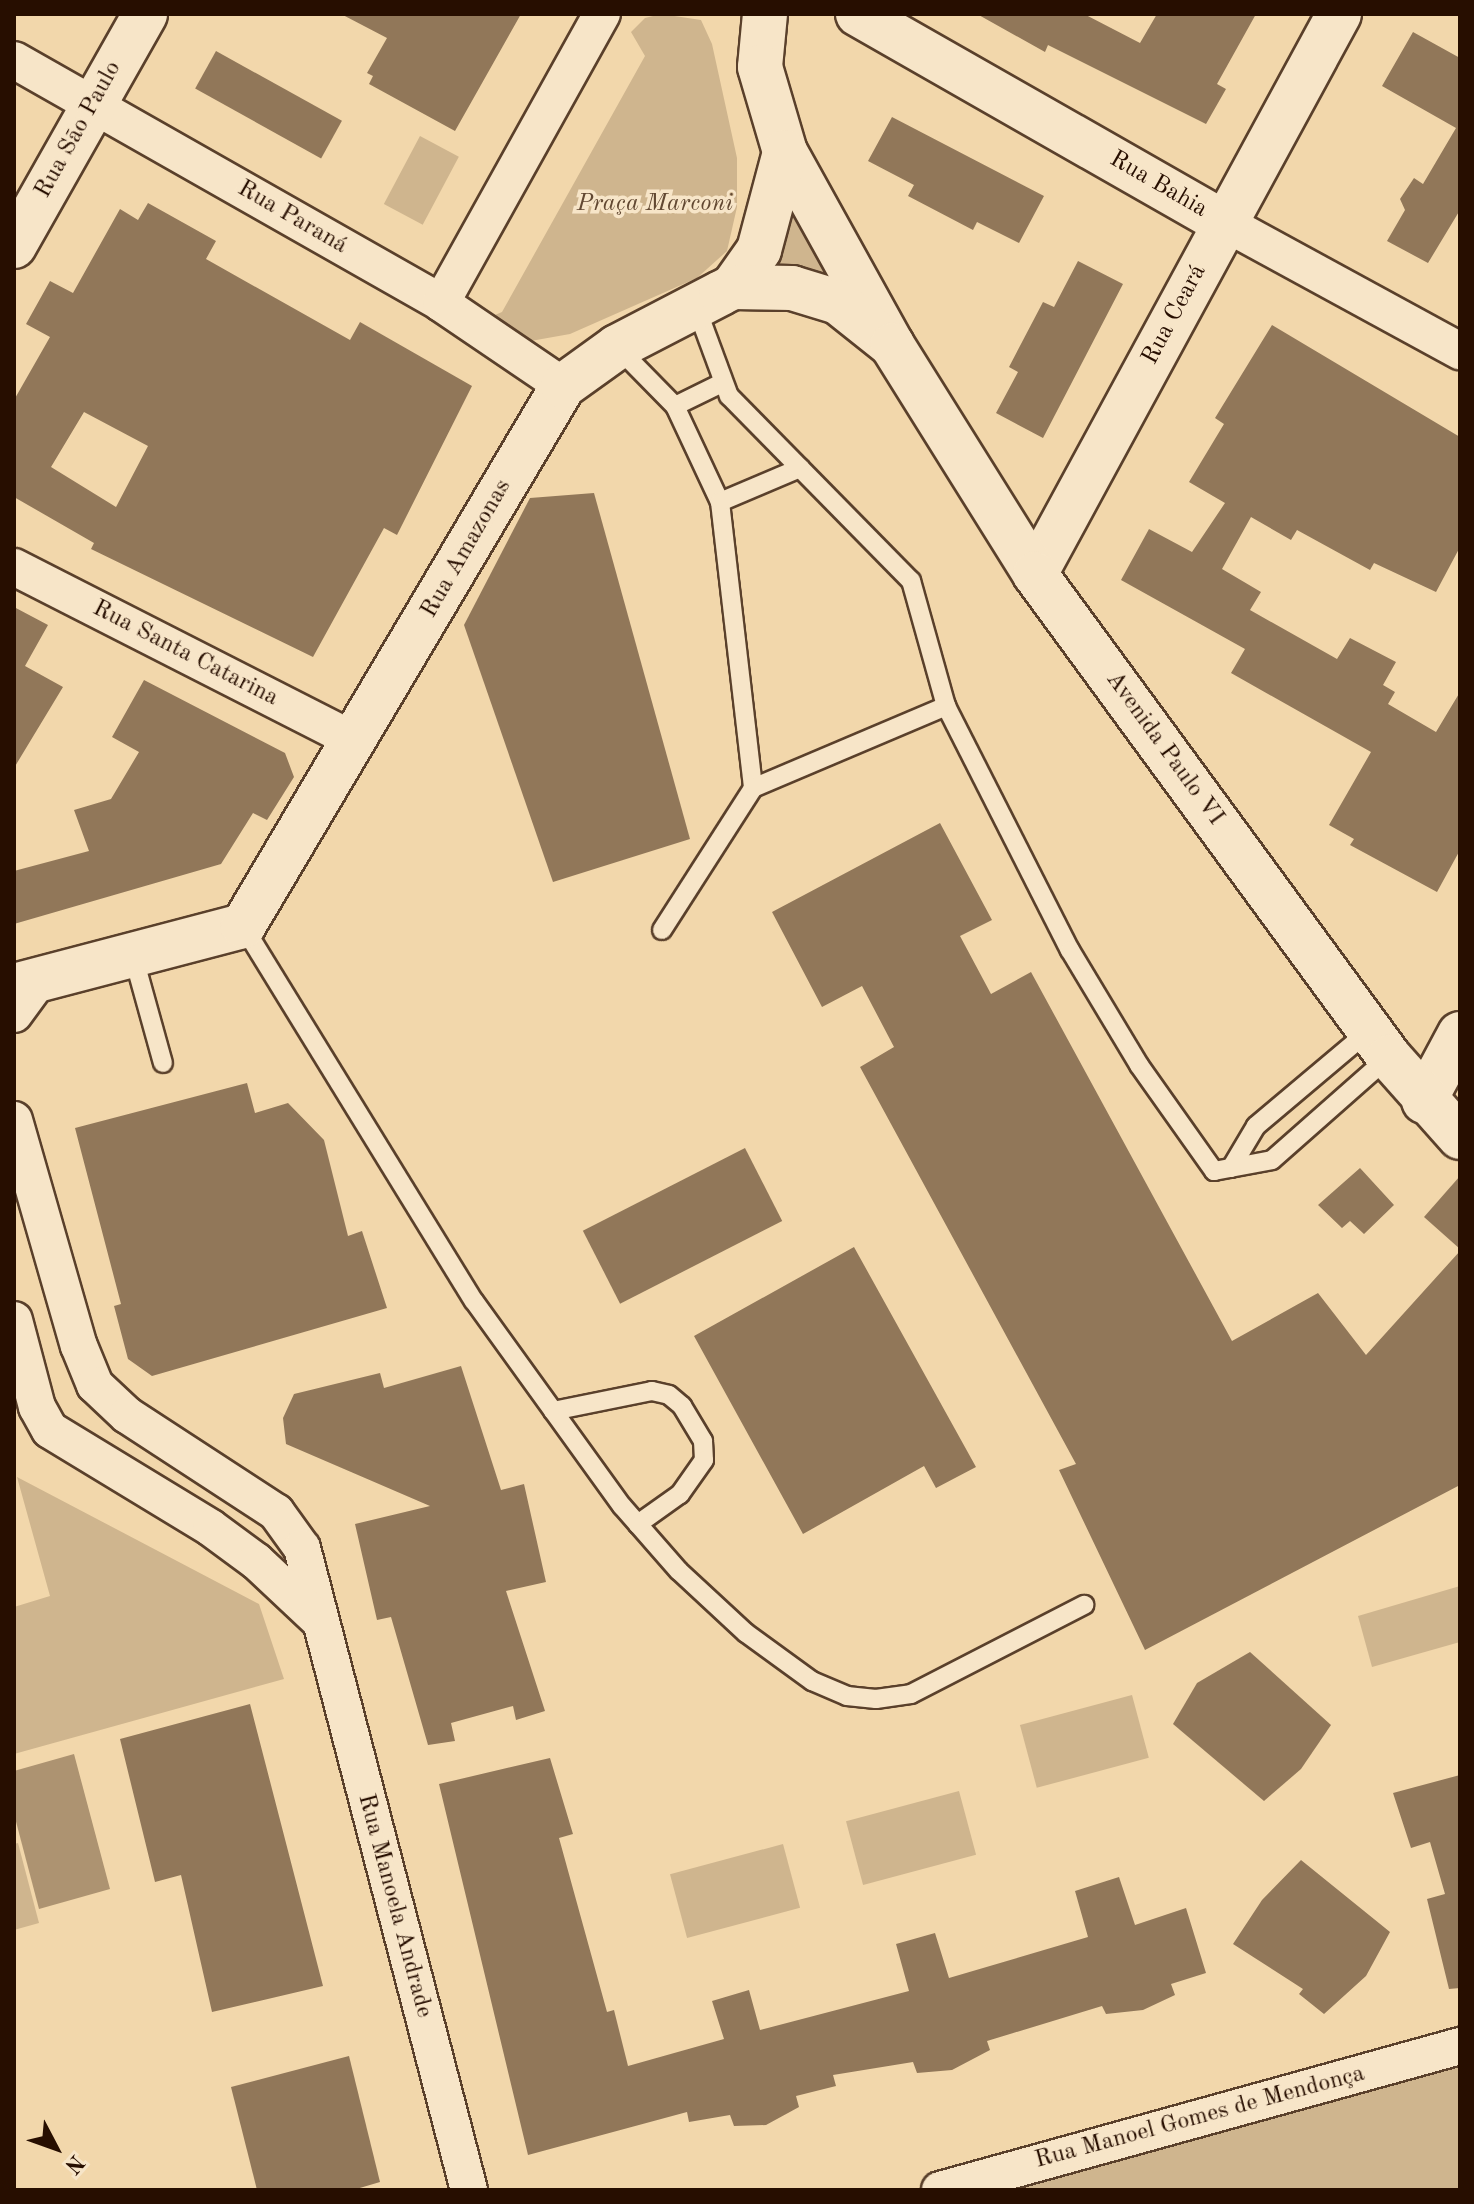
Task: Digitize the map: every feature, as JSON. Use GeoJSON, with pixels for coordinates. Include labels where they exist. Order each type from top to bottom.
{"type":"FeatureCollection","features":[{"type":"Feature","properties":{"kind":"main road","name":"Rua São Paulo"},"geometry":{"type":"LineString","coordinates":[[14,246],[145,14]]}},
{"type":"Feature","properties":{"kind":"main road"},"geometry":{"type":"LineString","coordinates":[[765,14],[760,67],[785,152]]}},
{"type":"Feature","properties":{"kind":"main road","name":"Rua Bahia"},"geometry":{"type":"LineString","coordinates":[[858,14],[1225,223]]}},
{"type":"Feature","properties":{"kind":"main road","name":"Rua Ceará"},"geometry":{"type":"LineString","coordinates":[[1035,574],[1339,14]]}},
{"type":"Feature","properties":{"kind":"main road","name":"Rua Amazonas"},"geometry":{"type":"LineString","coordinates":[[243,926],[563,386],[617,347],[714,297],[759,250],[785,152]]}},
{"type":"Feature","properties":{"kind":"main road","name":"Avenida Paulo VI"},"geometry":{"type":"LineString","coordinates":[[785,152],[892,345],[1035,574],[1379,1044],[1424,1101],[1460,1137]]}},
{"type":"Feature","properties":{"kind":"main road","name":"Avenida Paulo VI"},"geometry":{"type":"LineString","coordinates":[[714,297],[814,293],[838,302],[892,345]]}},
{"type":"Feature","properties":{"kind":"main road"},"geometry":{"type":"LineString","coordinates":[[27,983],[243,926]]}},
{"type":"Feature","properties":{"kind":"main road"},"geometry":{"type":"LineString","coordinates":[[1424,1101],[1460,1034]]}},
{"type":"Feature","properties":{"kind":"street"},"geometry":{"type":"LineString","coordinates":[[441,303],[602,14]]}},
{"type":"Feature","properties":{"kind":"street","name":"Rua Paraná"},"geometry":{"type":"LineString","coordinates":[[14,60],[441,303],[563,386]]}},
{"type":"Feature","properties":{"kind":"street","name":"Rua Bahia"},"geometry":{"type":"LineString","coordinates":[[1225,223],[1460,351]]}},
{"type":"Feature","properties":{"kind":"street","name":"Rua Santa Catarina"},"geometry":{"type":"LineString","coordinates":[[14,567],[355,741]]}},
{"type":"Feature","properties":{"kind":"street"},"geometry":{"type":"LineString","coordinates":[[14,1014],[27,983]]}},
{"type":"Feature","properties":{"kind":"street","name":"Rua Manoela Andrade"},"geometry":{"type":"LineString","coordinates":[[14,1120],[79,1346],[95,1385],[110,1400],[237,1482],[284,1520],[302,1548],[469,2190]]}},
{"type":"Feature","properties":{"kind":"street"},"geometry":{"type":"LineString","coordinates":[[14,1320],[37,1407],[50,1430],[66,1443],[211,1528],[256,1561],[320,1621]]}},
{"type":"Feature","properties":{"kind":"street"},"geometry":{"type":"LineString","coordinates":[[66,1443],[110,1400]]}},
{"type":"Feature","properties":{"kind":"street","name":"Rua Manoel Gomes de Mendonça"},"geometry":{"type":"LineString","coordinates":[[940,2190],[1460,2046]]}},
{"type":"Feature","properties":{"kind":"lane"},"geometry":{"type":"LineString","coordinates":[[714,297],[722,383],[755,428],[800,468],[911,581],[946,706],[1070,950],[1139,1065],[1209,1167],[1219,1173],[1272,1160],[1379,1044]]}},
{"type":"Feature","properties":{"kind":"lane"},"geometry":{"type":"LineString","coordinates":[[617,347],[675,406],[720,502],[753,788]]}},
{"type":"Feature","properties":{"kind":"lane"},"geometry":{"type":"LineString","coordinates":[[675,406],[722,383]]}},
{"type":"Feature","properties":{"kind":"lane"},"geometry":{"type":"LineString","coordinates":[[720,502],[800,468]]}},
{"type":"Feature","properties":{"kind":"lane"},"geometry":{"type":"LineString","coordinates":[[662,930],[753,788],[946,706]]}},
{"type":"Feature","properties":{"kind":"lane"},"geometry":{"type":"LineString","coordinates":[[243,926],[474,1301],[638,1524],[679,1571],[746,1633],[812,1681],[847,1696],[911,1694],[1084,1605]]}},
{"type":"Feature","properties":{"kind":"lane"},"geometry":{"type":"LineString","coordinates":[[133,955],[163,1063]]}},
{"type":"Feature","properties":{"kind":"lane"},"geometry":{"type":"LineString","coordinates":[[1231,1168],[1256,1126],[1379,1044]]}},
{"type":"Feature","properties":{"kind":"lane"},"geometry":{"type":"LineString","coordinates":[[553,1411],[652,1391],[682,1406],[703,1441],[704,1460],[680,1494],[638,1524]]}},
{"type":"Feature","properties":{"kind":"green space","name":"Praça Marconi"},"geometry":{"type":"Polygon","coordinates":[[[661,14],[701,20],[712,44],[737,158],[737,207],[727,251],[697,278],[570,334],[525,342],[488,318],[502,312],[645,56],[631,32],[645,18],[661,14]]]}},
{"type":"Feature","properties":{"kind":"green space"},"geometry":{"type":"Polygon","coordinates":[[[420,136],[459,157],[423,225],[384,204],[420,136]]]}},
{"type":"Feature","properties":{"kind":"green space"},"geometry":{"type":"Polygon","coordinates":[[[791,183],[846,290],[769,267],[791,183]]]}},
{"type":"Feature","properties":{"kind":"green space"},"geometry":{"type":"Polygon","coordinates":[[[17,1477],[259,1604],[284,1679],[14,1754],[14,1607],[50,1596],[17,1477]]]}},
{"type":"Feature","properties":{"kind":"green space"},"geometry":{"type":"Polygon","coordinates":[[[1460,1586],[1460,1642],[1372,1667],[1358,1616],[1460,1586]]]}},
{"type":"Feature","properties":{"kind":"green space"},"geometry":{"type":"Polygon","coordinates":[[[1132,1695],[1149,1758],[1037,1788],[1020,1725],[1132,1695]]]}},
{"type":"Feature","properties":{"kind":"green space"},"geometry":{"type":"Polygon","coordinates":[[[959,1791],[976,1855],[863,1885],[846,1821],[959,1791]]]}},
{"type":"Feature","properties":{"kind":"green space"},"geometry":{"type":"Polygon","coordinates":[[[18,1843],[39,1923],[14,1930],[14,1844],[18,1843]]]}},
{"type":"Feature","properties":{"kind":"green space"},"geometry":{"type":"Polygon","coordinates":[[[783,1844],[800,1908],[687,1938],[670,1874],[783,1844]]]}},
{"type":"Feature","properties":{"kind":"green space"},"geometry":{"type":"Polygon","coordinates":[[[1460,2057],[1460,2190],[968,2190],[1460,2057]]]}},
{"type":"Feature","properties":{"kind":"shaded area"},"geometry":{"type":"Polygon","coordinates":[[[74,1754],[110,1889],[39,1909],[14,1814],[14,1771],[74,1754]]]}},
{"type":"Feature","properties":{"kind":"building"},"geometry":{"type":"Polygon","coordinates":[[[341,14],[521,14],[455,131],[369,84],[373,76],[367,73],[387,38],[341,14]]]}},
{"type":"Feature","properties":{"kind":"building"},"geometry":{"type":"Polygon","coordinates":[[[977,14],[1084,14],[1140,43],[1157,14],[1256,14],[1217,84],[1226,89],[1206,124],[1048,45],[1045,52],[977,14]]]}},
{"type":"Feature","properties":{"kind":"building"},"geometry":{"type":"Polygon","coordinates":[[[1413,32],[1460,58],[1460,210],[1428,263],[1387,241],[1405,210],[1400,199],[1414,178],[1423,184],[1456,128],[1382,86],[1413,32]]]}},
{"type":"Feature","properties":{"kind":"building"},"geometry":{"type":"Polygon","coordinates":[[[216,51],[342,121],[321,158],[195,89],[216,51]]]}},
{"type":"Feature","properties":{"kind":"building"},"geometry":{"type":"Polygon","coordinates":[[[892,117],[1044,196],[1019,243],[977,222],[973,230],[908,196],[914,185],[868,161],[892,117]]]}},
{"type":"Feature","properties":{"kind":"building"},"geometry":{"type":"Polygon","coordinates":[[[148,203],[216,241],[206,259],[350,340],[360,322],[472,386],[397,535],[384,528],[313,657],[91,549],[94,543],[14,497],[14,400],[50,337],[26,324],[50,281],[73,293],[120,209],[138,220],[148,203]],[[84,412],[51,467],[116,507],[148,446],[84,412]]]}},
{"type":"Feature","properties":{"kind":"building"},"geometry":{"type":"Polygon","coordinates":[[[1078,261],[1123,284],[1043,438],[996,413],[1018,372],[1009,367],[1043,302],[1054,307],[1078,261]]]}},
{"type":"Feature","properties":{"kind":"building"},"geometry":{"type":"Polygon","coordinates":[[[1272,325],[1460,437],[1460,547],[1436,592],[1374,563],[1370,570],[1297,530],[1291,540],[1251,517],[1222,569],[1261,592],[1250,610],[1337,659],[1350,638],[1396,662],[1383,685],[1395,692],[1388,704],[1436,732],[1460,692],[1460,850],[1437,892],[1350,845],[1354,839],[1329,825],[1371,752],[1231,673],[1245,649],[1121,580],[1149,529],[1192,552],[1225,503],[1189,482],[1224,424],[1215,418],[1272,325]]]}},
{"type":"Feature","properties":{"kind":"building"},"geometry":{"type":"Polygon","coordinates":[[[594,493],[690,839],[553,882],[464,625],[530,498],[594,493]]]}},
{"type":"Feature","properties":{"kind":"building"},"geometry":{"type":"Polygon","coordinates":[[[14,607],[48,625],[25,666],[63,687],[14,768],[14,607]]]}},
{"type":"Feature","properties":{"kind":"building"},"geometry":{"type":"Polygon","coordinates":[[[144,680],[285,753],[294,777],[267,820],[253,813],[221,864],[14,924],[14,871],[89,851],[74,810],[111,799],[139,752],[112,737],[144,680]]]}},
{"type":"Feature","properties":{"kind":"building"},"geometry":{"type":"Polygon","coordinates":[[[940,823],[992,920],[960,936],[991,994],[1031,972],[1232,1341],[1318,1293],[1366,1355],[1460,1251],[1460,1485],[1145,1650],[1059,1470],[1076,1464],[860,1067],[894,1047],[862,986],[822,1007],[772,912],[940,823]]]}},
{"type":"Feature","properties":{"kind":"building"},"geometry":{"type":"Polygon","coordinates":[[[247,1083],[255,1113],[288,1103],[324,1140],[348,1236],[362,1231],[387,1308],[152,1376],[128,1359],[114,1306],[121,1304],[75,1128],[247,1083]]]}},
{"type":"Feature","properties":{"kind":"building"},"geometry":{"type":"Polygon","coordinates":[[[745,1148],[782,1221],[620,1304],[583,1231],[745,1148]]]}},
{"type":"Feature","properties":{"kind":"building"},"geometry":{"type":"Polygon","coordinates":[[[1360,1168],[1394,1205],[1364,1234],[1350,1221],[1342,1228],[1318,1205],[1360,1168]]]}},
{"type":"Feature","properties":{"kind":"building"},"geometry":{"type":"Polygon","coordinates":[[[1460,1176],[1460,1249],[1424,1217],[1460,1176]]]}},
{"type":"Feature","properties":{"kind":"building"},"geometry":{"type":"Polygon","coordinates":[[[854,1247],[976,1467],[936,1488],[924,1466],[803,1534],[694,1336],[854,1247]]]}},
{"type":"Feature","properties":{"kind":"building"},"geometry":{"type":"Polygon","coordinates":[[[461,1366],[501,1490],[524,1484],[546,1582],[506,1591],[545,1711],[516,1720],[513,1706],[451,1723],[455,1741],[428,1745],[391,1617],[377,1620],[355,1524],[430,1506],[286,1444],[283,1418],[294,1394],[380,1373],[384,1388],[461,1366]]]}},
{"type":"Feature","properties":{"kind":"building"},"geometry":{"type":"Polygon","coordinates":[[[1250,1652],[1331,1725],[1301,1769],[1264,1801],[1173,1724],[1197,1683],[1250,1652]]]}},
{"type":"Feature","properties":{"kind":"building"},"geometry":{"type":"Polygon","coordinates":[[[250,1704],[323,1986],[212,2012],[181,1875],[155,1882],[120,1739],[250,1704]]]}},
{"type":"Feature","properties":{"kind":"building"},"geometry":{"type":"Polygon","coordinates":[[[550,1758],[573,1834],[559,1838],[607,2012],[614,2010],[628,2066],[724,2039],[712,2001],[749,1990],[760,2030],[909,1991],[896,1944],[935,1933],[949,1978],[1088,1937],[1075,1891],[1119,1877],[1135,1925],[1186,1908],[1206,1973],[1171,1984],[1175,1995],[1143,2010],[1106,2014],[1102,2006],[987,2041],[990,2050],[952,2070],[917,2073],[913,2062],[833,2075],[836,2086],[796,2096],[799,2107],[766,2125],[734,2126],[730,2115],[689,2122],[687,2112],[528,2155],[439,1784],[550,1758]]]}},
{"type":"Feature","properties":{"kind":"building"},"geometry":{"type":"Polygon","coordinates":[[[1460,1775],[1460,1988],[1449,1989],[1427,1899],[1445,1894],[1430,1842],[1411,1848],[1393,1793],[1460,1775]]]}},
{"type":"Feature","properties":{"kind":"building"},"geometry":{"type":"Polygon","coordinates":[[[1301,1860],[1390,1932],[1366,1976],[1324,2014],[1299,1994],[1303,1989],[1233,1944],[1262,1900],[1301,1860]]]}},
{"type":"Feature","properties":{"kind":"building"},"geometry":{"type":"Polygon","coordinates":[[[349,2056],[380,2182],[353,2190],[257,2190],[231,2087],[349,2056]]]}}]}
